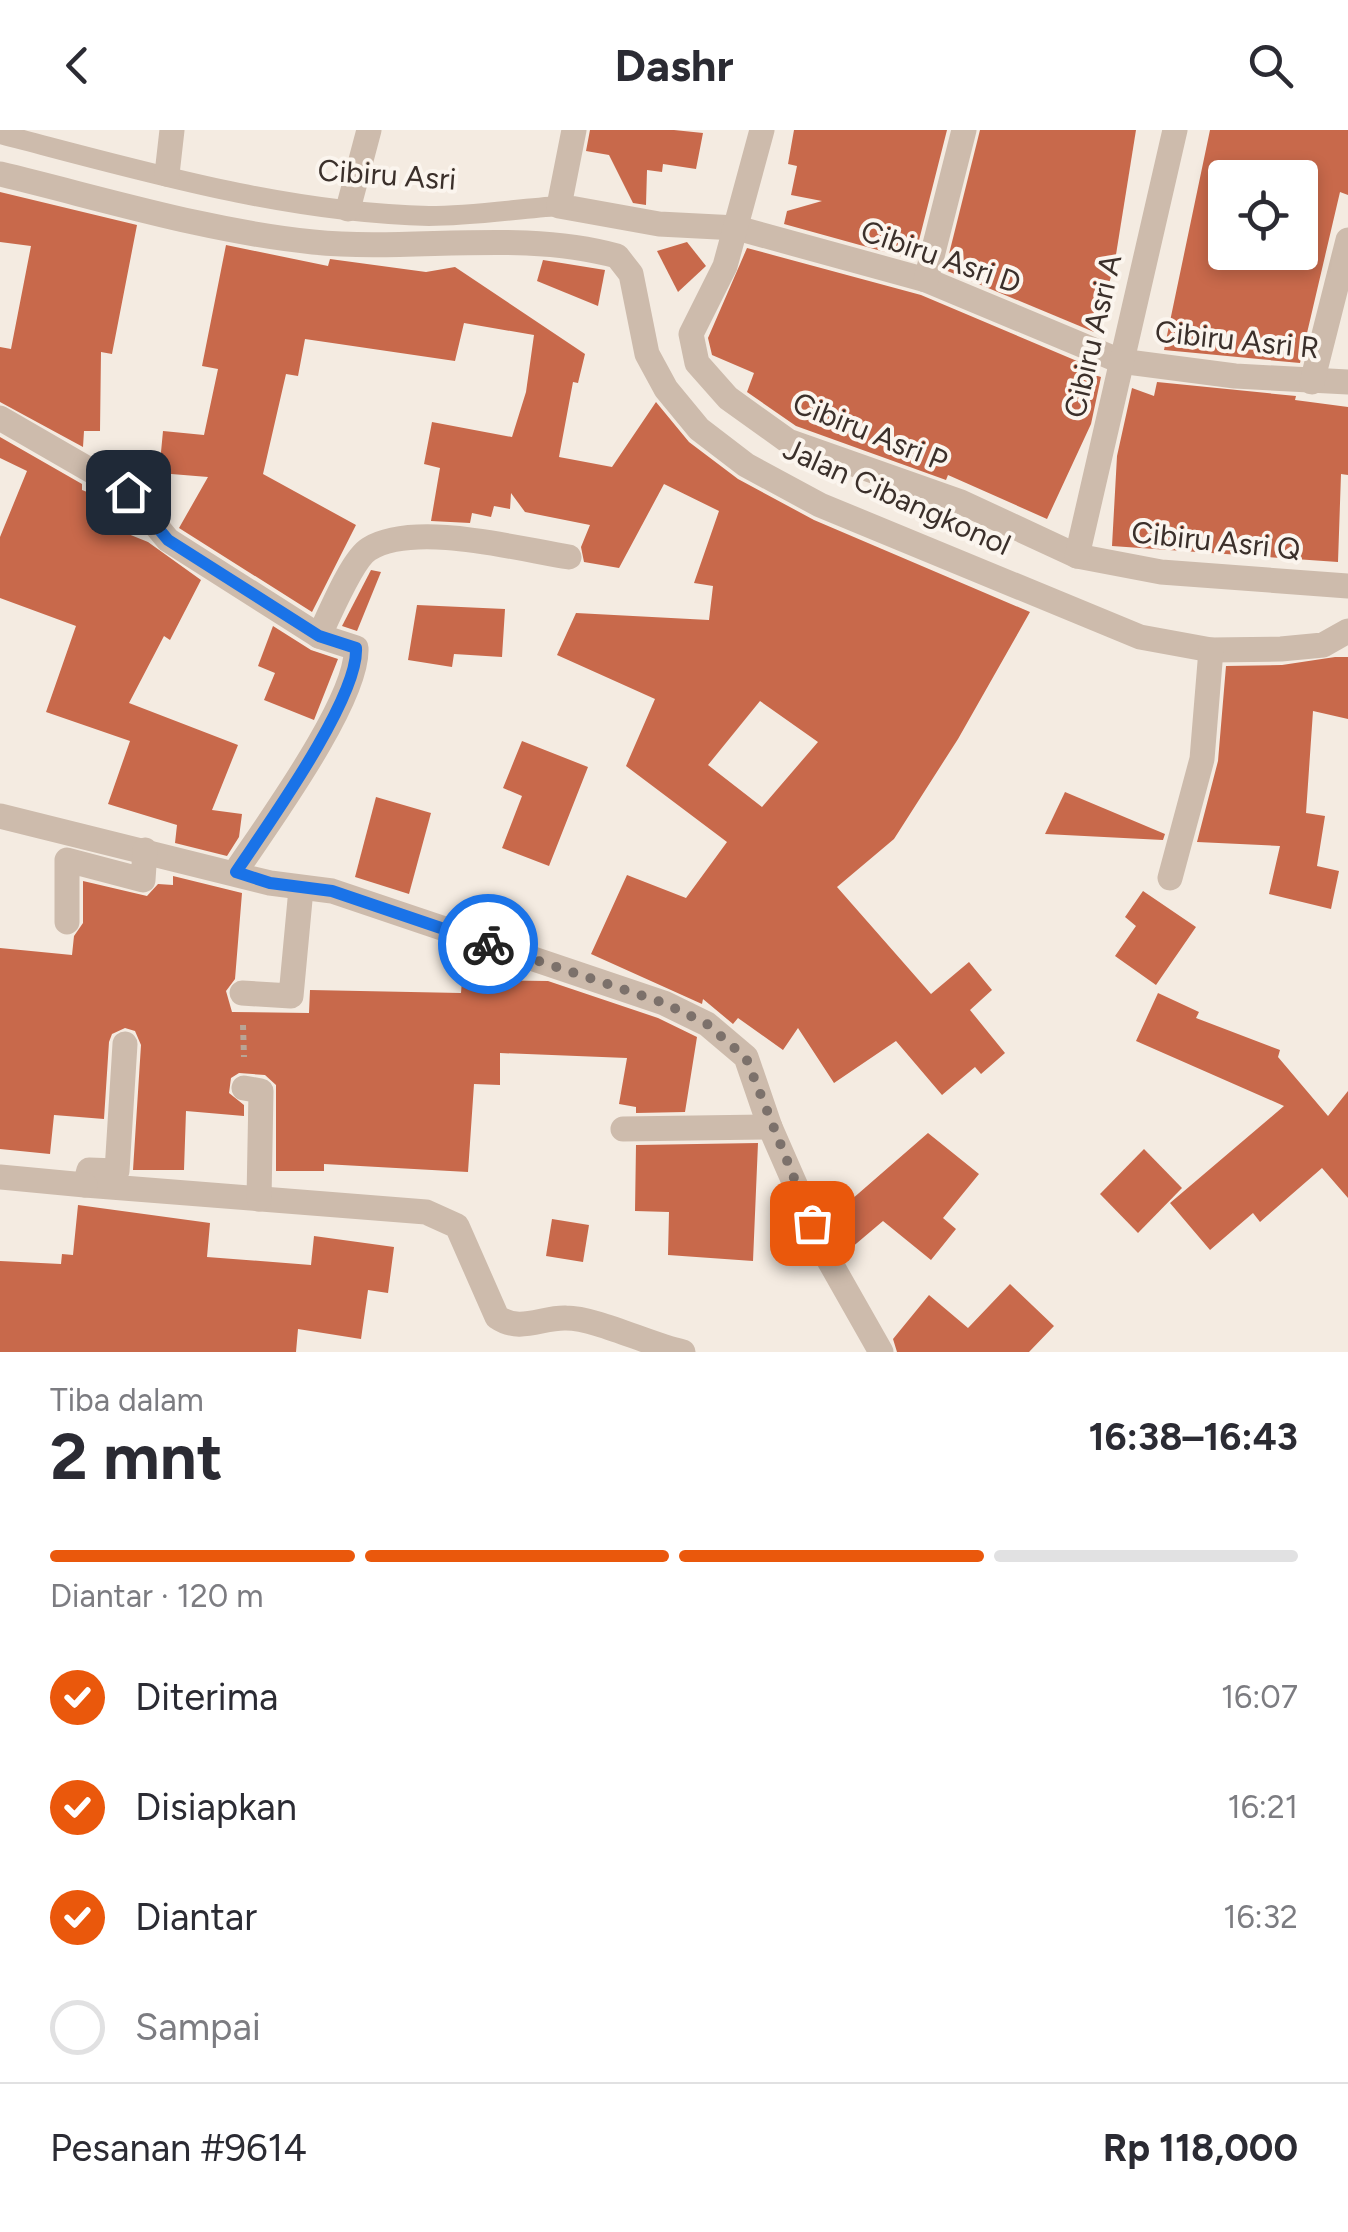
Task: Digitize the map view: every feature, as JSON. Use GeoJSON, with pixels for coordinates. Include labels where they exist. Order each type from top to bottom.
{"type":"FeatureCollection","features":[{"type":"Feature","properties":{"kind":"street"},"geometry":{"type":"LineString","coordinates":[[167,174],[172,130]]}},
{"type":"Feature","properties":{"kind":"street"},"geometry":{"type":"LineString","coordinates":[[348,209],[370,130]]}},
{"type":"Feature","properties":{"kind":"street"},"geometry":{"type":"LineString","coordinates":[[559,206],[574,130]]}},
{"type":"Feature","properties":{"kind":"street"},"geometry":{"type":"LineString","coordinates":[[736,228],[762,130]]}},
{"type":"Feature","properties":{"kind":"street"},"geometry":{"type":"LineString","coordinates":[[926,280],[964,130]]}},
{"type":"Feature","properties":{"kind":"street","name":"Cibiru Asri A"},"geometry":{"type":"LineString","coordinates":[[1077,556],[1175,130]]}},
{"type":"Feature","properties":{"kind":"street","name":"Jalan Cibangkonol"},"geometry":{"type":"LineString","coordinates":[[0,174],[185,222],[314,242],[548,244],[617,256],[631,274],[647,354],[666,389],[700,428],[746,464],[820,505],[1140,637],[1211,650],[1322,645],[1348,630]]}},
{"type":"Feature","properties":{"kind":"street","name":"Cibiru Asri"},"geometry":{"type":"LineString","coordinates":[[559,206],[659,224],[736,228]]}},
{"type":"Feature","properties":{"kind":"street","name":"Cibiru Asri P"},"geometry":{"type":"LineString","coordinates":[[736,228],[724,266],[691,334],[698,363],[728,398],[788,441],[961,502],[1077,556]]}},
{"type":"Feature","properties":{"kind":"street","name":"Cibiru Asri D"},"geometry":{"type":"LineString","coordinates":[[736,228],[926,280],[1120,361]]}},
{"type":"Feature","properties":{"kind":"street"},"geometry":{"type":"LineString","coordinates":[[1312,382],[1348,240]]}},
{"type":"Feature","properties":{"kind":"street","name":"Cibiru Asri R"},"geometry":{"type":"LineString","coordinates":[[1120,361],[1312,382],[1348,382]]}},
{"type":"Feature","properties":{"kind":"street"},"geometry":{"type":"LineString","coordinates":[[0,418],[128,492],[168,540],[319,636],[356,648],[325,730],[236,872]]}},
{"type":"Feature","properties":{"kind":"street"},"geometry":{"type":"LineString","coordinates":[[319,636],[360,557],[384,544],[432,537],[569,557]]}},
{"type":"Feature","properties":{"kind":"street","name":"Cibiru Asri Q"},"geometry":{"type":"LineString","coordinates":[[1077,556],[1161,572],[1348,586]]}},
{"type":"Feature","properties":{"kind":"street"},"geometry":{"type":"LineString","coordinates":[[1170,878],[1202,759],[1211,650]]}},
{"type":"Feature","properties":{"kind":"street"},"geometry":{"type":"LineString","coordinates":[[0,816],[301,889],[332,891],[664,1003],[707,1024],[746,1058],[770,1127],[826,1255],[877,1351]]}},
{"type":"Feature","properties":{"kind":"street"},"geometry":{"type":"LineString","coordinates":[[68,922],[68,860],[143,880],[145,850]]}},
{"type":"Feature","properties":{"kind":"street"},"geometry":{"type":"LineString","coordinates":[[242,993],[291,996],[301,889]]}},
{"type":"Feature","properties":{"kind":"street"},"geometry":{"type":"LineString","coordinates":[[86,1185],[89,1170],[118,1171],[125,1044]]}},
{"type":"Feature","properties":{"kind":"street"},"geometry":{"type":"LineString","coordinates":[[244,1088],[262,1091],[259,1199]]}},
{"type":"Feature","properties":{"kind":"street"},"geometry":{"type":"LineString","coordinates":[[623,1129],[770,1127]]}},
{"type":"Feature","properties":{"kind":"street"},"geometry":{"type":"LineString","coordinates":[[0,1177],[426,1212],[458,1226],[497,1316],[508,1324],[545,1324],[566,1318],[682,1352]]}},
{"type":"Feature","properties":{"kind":"lane","name":"Cibiru Asri"},"geometry":{"type":"LineString","coordinates":[[0,134],[54,152],[167,174],[242,194],[348,209],[430,216],[559,206]]}},
{"type":"Feature","properties":{"kind":"path"},"geometry":{"type":"LineString","coordinates":[[242,993],[244,1088]]}},
{"type":"Feature","properties":{"kind":"building"},"geometry":{"type":"Polygon","coordinates":[[[590,130],[703,133],[696,169],[663,164],[662,172],[647,170],[646,205],[633,203],[609,155],[586,151],[590,130]]]}},
{"type":"Feature","properties":{"kind":"building"},"geometry":{"type":"Polygon","coordinates":[[[794,130],[947,130],[914,260],[784,224],[787,211],[822,201],[791,195],[797,166],[788,164],[794,130]]]}},
{"type":"Feature","properties":{"kind":"building"},"geometry":{"type":"Polygon","coordinates":[[[980,130],[1136,130],[1114,267],[1094,332],[945,270],[980,130]]]}},
{"type":"Feature","properties":{"kind":"building"},"geometry":{"type":"Polygon","coordinates":[[[1210,130],[1348,130],[1348,195],[1340,192],[1300,363],[1164,350],[1210,130]]]}},
{"type":"Feature","properties":{"kind":"building"},"geometry":{"type":"Polygon","coordinates":[[[0,192],[137,225],[112,354],[101,352],[100,431],[84,431],[83,447],[0,402],[0,347],[11,349],[31,246],[0,242],[0,192]]]}},
{"type":"Feature","properties":{"kind":"building"},"geometry":{"type":"Polygon","coordinates":[[[687,242],[706,266],[678,292],[657,251],[687,242]]]}},
{"type":"Feature","properties":{"kind":"building"},"geometry":{"type":"Polygon","coordinates":[[[226,245],[328,266],[330,259],[426,272],[455,267],[585,354],[578,383],[573,382],[559,457],[612,467],[656,402],[689,442],[738,479],[814,520],[1030,612],[958,739],[894,839],[837,887],[931,994],[969,962],[992,990],[970,1010],[1005,1053],[981,1074],[975,1067],[942,1095],[896,1041],[834,1083],[798,1028],[783,1050],[738,1018],[733,1024],[703,999],[702,1004],[591,954],[627,875],[686,898],[727,842],[626,766],[655,699],[557,655],[576,613],[709,620],[713,586],[694,583],[719,511],[664,484],[619,568],[584,562],[581,547],[590,525],[525,512],[511,493],[510,509],[494,506],[491,517],[472,513],[470,523],[431,521],[440,468],[424,464],[432,422],[512,437],[526,392],[534,335],[464,323],[455,361],[305,339],[298,376],[286,374],[263,474],[356,525],[312,612],[179,528],[208,477],[159,473],[163,431],[204,435],[218,369],[202,366],[226,245]],[[760,701],[708,765],[762,807],[818,742],[760,701]]]}},
{"type":"Feature","properties":{"kind":"building"},"geometry":{"type":"Polygon","coordinates":[[[747,248],[921,295],[1084,364],[1082,371],[1101,377],[1091,424],[1047,519],[948,475],[946,480],[796,426],[747,392],[754,373],[712,355],[708,338],[747,248]]]}},
{"type":"Feature","properties":{"kind":"building"},"geometry":{"type":"Polygon","coordinates":[[[543,260],[605,270],[598,306],[537,281],[543,260]]]}},
{"type":"Feature","properties":{"kind":"building"},"geometry":{"type":"Polygon","coordinates":[[[1157,382],[1296,396],[1295,400],[1348,407],[1348,475],[1341,474],[1338,562],[1112,546],[1117,456],[1132,388],[1154,396],[1157,382]]]}},
{"type":"Feature","properties":{"kind":"building"},"geometry":{"type":"Polygon","coordinates":[[[0,437],[82,484],[82,490],[115,503],[106,525],[148,542],[201,580],[170,640],[164,636],[129,703],[238,745],[212,810],[242,814],[239,837],[227,856],[175,843],[177,825],[108,804],[130,741],[46,712],[76,626],[0,598],[0,537],[27,471],[0,458],[0,437]]]}},
{"type":"Feature","properties":{"kind":"building"},"geometry":{"type":"Polygon","coordinates":[[[371,570],[381,572],[357,631],[342,626],[371,570]]]}},
{"type":"Feature","properties":{"kind":"building"},"geometry":{"type":"Polygon","coordinates":[[[417,605],[505,609],[502,657],[454,654],[452,667],[408,660],[417,605]]]}},
{"type":"Feature","properties":{"kind":"building"},"geometry":{"type":"Polygon","coordinates":[[[273,626],[311,650],[338,659],[314,720],[264,700],[275,673],[258,666],[273,626]]]}},
{"type":"Feature","properties":{"kind":"building"},"geometry":{"type":"Polygon","coordinates":[[[1348,657],[1348,719],[1313,711],[1306,813],[1325,816],[1317,866],[1339,871],[1331,909],[1269,894],[1280,846],[1197,842],[1218,761],[1226,666],[1282,665],[1348,657]]]}},
{"type":"Feature","properties":{"kind":"building"},"geometry":{"type":"Polygon","coordinates":[[[522,741],[588,767],[549,866],[502,848],[522,796],[503,788],[522,741]]]}},
{"type":"Feature","properties":{"kind":"building"},"geometry":{"type":"Polygon","coordinates":[[[1065,792],[1165,834],[1163,840],[1045,834],[1065,792]]]}},
{"type":"Feature","properties":{"kind":"building"},"geometry":{"type":"Polygon","coordinates":[[[376,797],[431,813],[409,894],[355,877],[376,797]]]}},
{"type":"Feature","properties":{"kind":"building"},"geometry":{"type":"Polygon","coordinates":[[[173,876],[242,893],[235,979],[226,991],[232,1012],[309,1013],[310,990],[461,993],[462,980],[548,981],[658,1018],[697,1037],[685,1112],[636,1113],[636,1107],[619,1104],[627,1058],[500,1053],[500,1085],[474,1084],[468,1172],[324,1164],[324,1171],[276,1171],[276,1085],[265,1075],[239,1073],[231,1078],[229,1093],[244,1105],[244,1116],[186,1111],[184,1170],[133,1170],[141,1045],[135,1031],[125,1028],[112,1034],[109,1042],[104,1119],[54,1115],[50,1154],[0,1149],[0,948],[72,955],[74,936],[83,923],[83,881],[147,896],[158,884],[173,885],[173,876]]]}},
{"type":"Feature","properties":{"kind":"building"},"geometry":{"type":"Polygon","coordinates":[[[1143,891],[1196,927],[1156,985],[1115,956],[1136,926],[1125,917],[1143,891]]]}},
{"type":"Feature","properties":{"kind":"building"},"geometry":{"type":"Polygon","coordinates":[[[1158,993],[1199,1012],[1196,1018],[1280,1050],[1278,1057],[1328,1116],[1348,1091],[1348,1198],[1322,1168],[1260,1222],[1253,1213],[1210,1250],[1170,1203],[1284,1106],[1136,1041],[1158,993]]]}},
{"type":"Feature","properties":{"kind":"building"},"geometry":{"type":"Polygon","coordinates":[[[928,1133],[979,1174],[943,1218],[956,1229],[931,1260],[883,1221],[844,1254],[828,1220],[928,1133]]]}},
{"type":"Feature","properties":{"kind":"building"},"geometry":{"type":"Polygon","coordinates":[[[758,1143],[753,1261],[668,1255],[669,1212],[635,1211],[636,1145],[758,1143]]]}},
{"type":"Feature","properties":{"kind":"building"},"geometry":{"type":"Polygon","coordinates":[[[1144,1149],[1182,1188],[1138,1233],[1100,1194],[1144,1149]]]}},
{"type":"Feature","properties":{"kind":"building"},"geometry":{"type":"Polygon","coordinates":[[[78,1205],[210,1223],[207,1257],[311,1265],[314,1236],[394,1247],[388,1293],[368,1290],[361,1339],[298,1329],[296,1352],[0,1352],[0,1261],[61,1264],[62,1254],[73,1255],[78,1205]]]}},
{"type":"Feature","properties":{"kind":"building"},"geometry":{"type":"Polygon","coordinates":[[[552,1219],[589,1225],[583,1262],[546,1256],[552,1219]]]}},
{"type":"Feature","properties":{"kind":"building"},"geometry":{"type":"Polygon","coordinates":[[[1010,1284],[1054,1326],[1029,1352],[897,1352],[893,1339],[929,1295],[968,1328],[1010,1284]]]}},
{"type":"Feature","properties":{"kind":"way so far"},"geometry":{"type":"LineString","coordinates":[[488,944],[664,1003],[707,1024],[746,1058],[770,1127],[812,1223]]}},
{"type":"Feature","properties":{"kind":"route"},"geometry":{"type":"LineString","coordinates":[[128,492],[168,540],[319,636],[356,648],[345,687],[325,730],[236,872],[270,883],[332,891],[488,944]]}}]}
